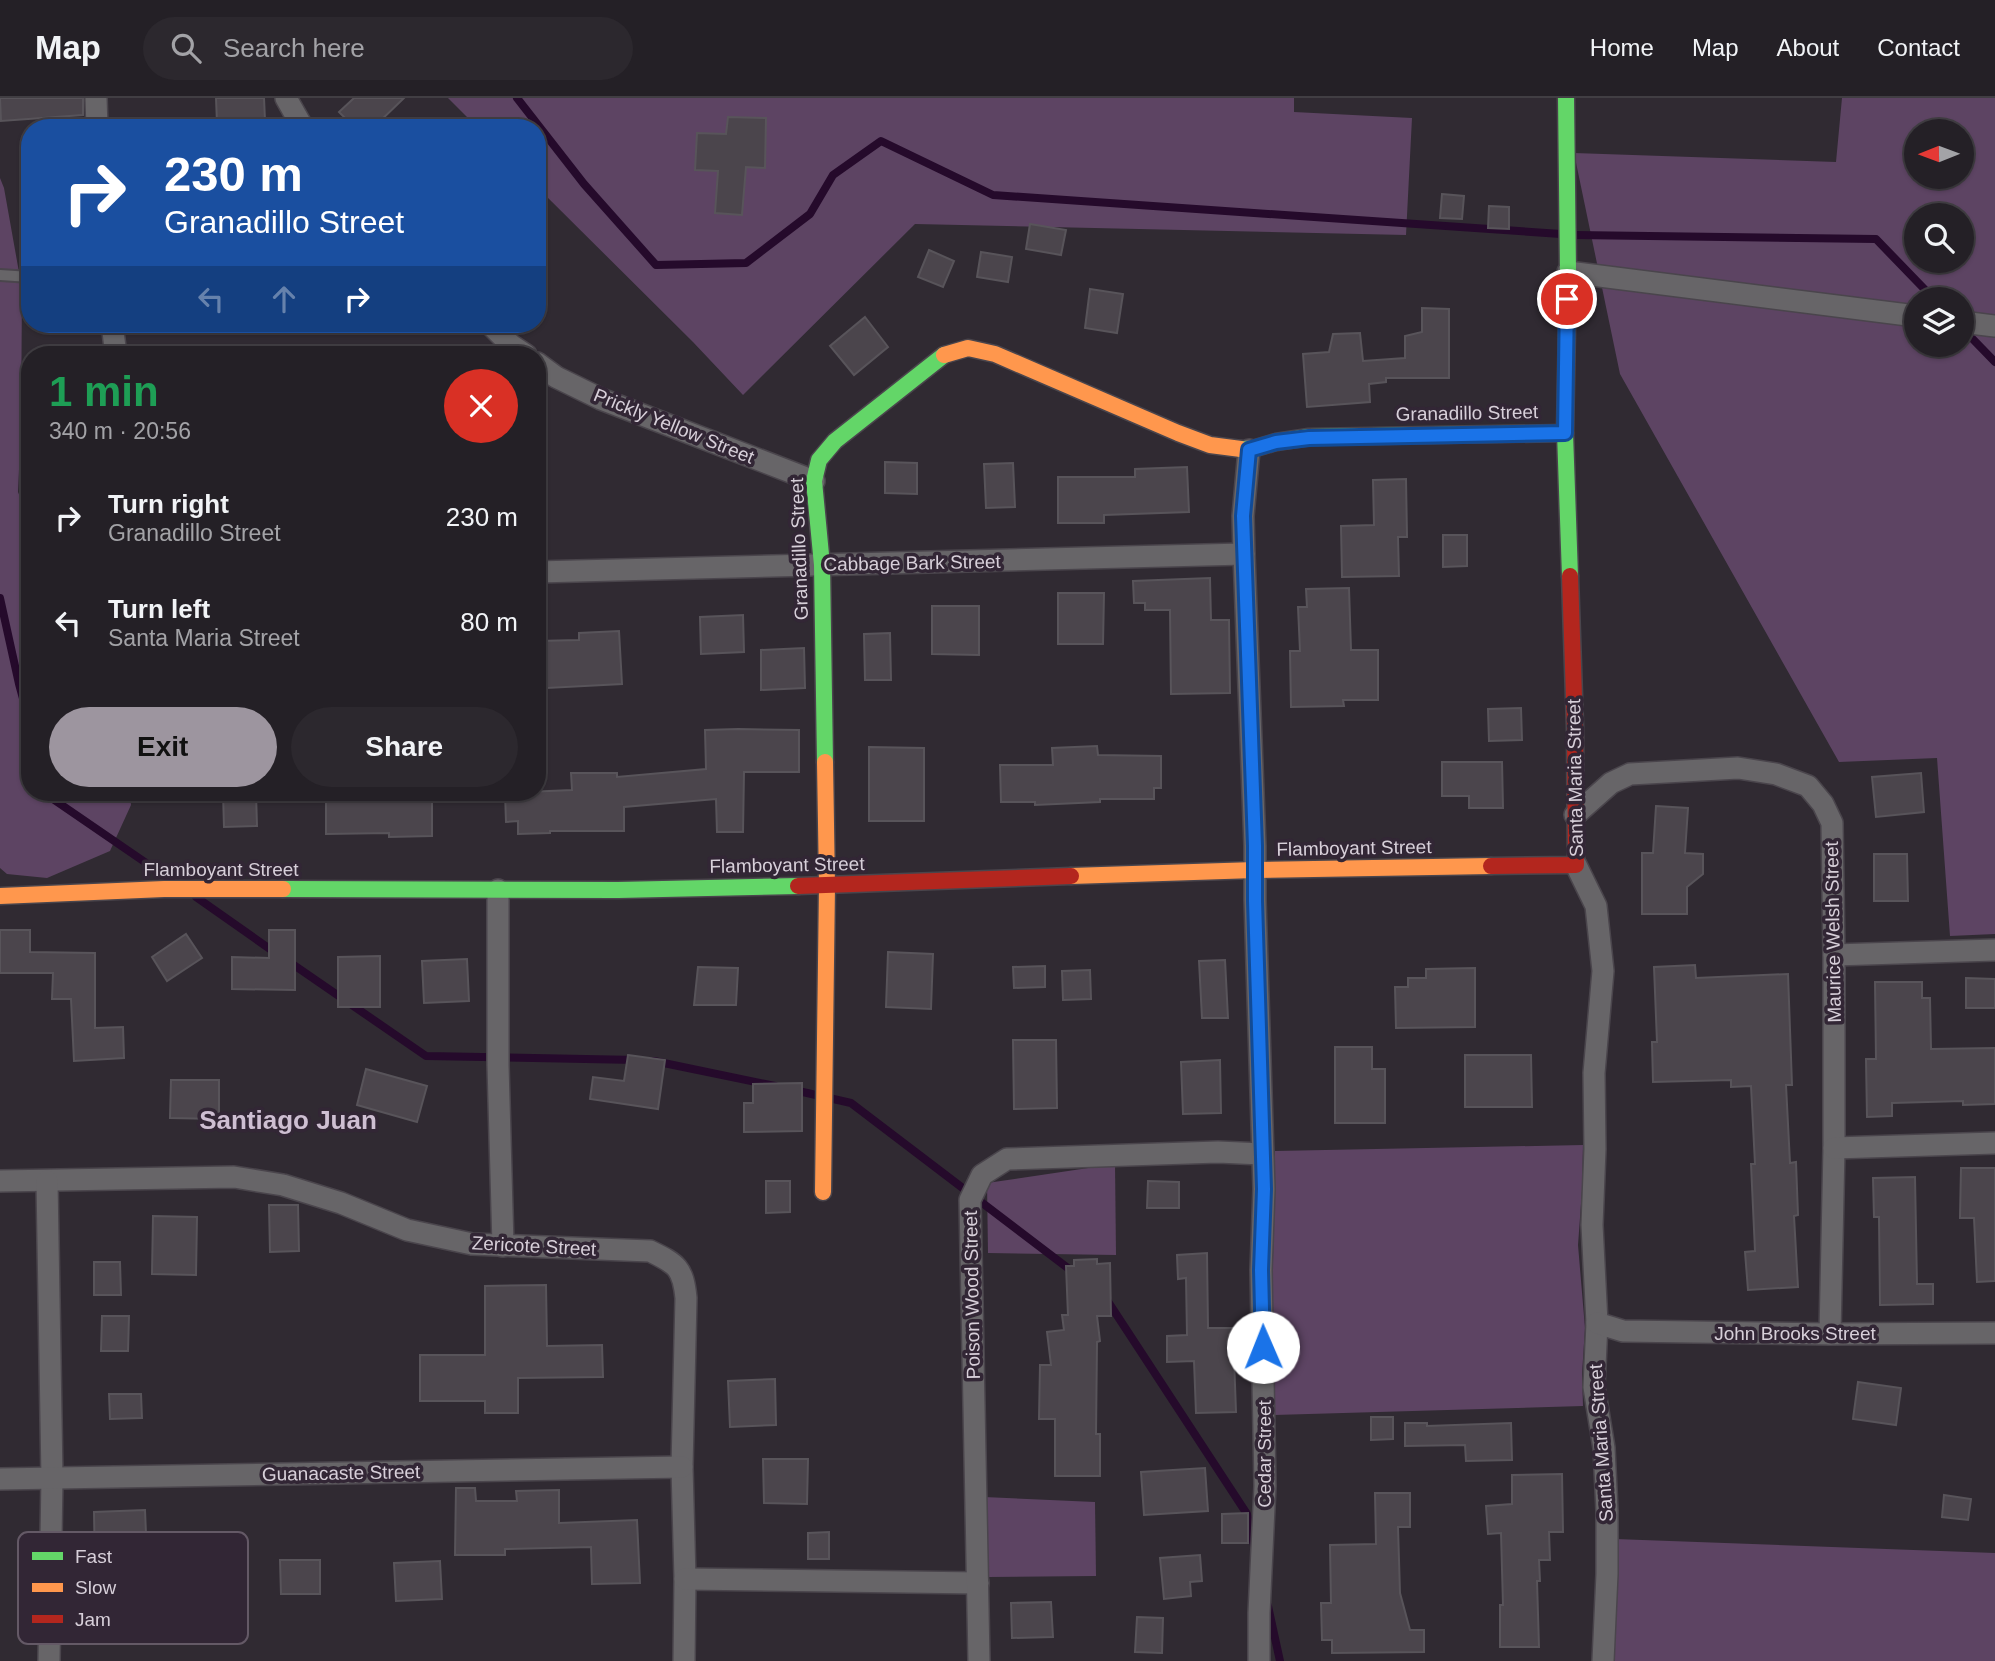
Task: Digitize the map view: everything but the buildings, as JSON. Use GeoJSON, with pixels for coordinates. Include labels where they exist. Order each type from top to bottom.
{"type":"FeatureCollection","features":[{"type":"Feature","properties":{"kind":"street"},"geometry":{"type":"LineString","coordinates":[[96,98],[97,119]]}},
{"type":"Feature","properties":{"kind":"street"},"geometry":{"type":"LineString","coordinates":[[286,98],[298,119]]}},
{"type":"Feature","properties":{"kind":"street","name":"Santa Maria Street"},"geometry":{"type":"LineString","coordinates":[[1566,98],[1568,272],[1565,433],[1576,727],[1576,865],[1596,906],[1603,971],[1594,1073],[1592,1225],[1597,1323],[1594,1387],[1604,1448],[1607,1511],[1603,1661]]}},
{"type":"Feature","properties":{"kind":"street"},"geometry":{"type":"LineString","coordinates":[[1568,272],[1904,314]]}},
{"type":"Feature","properties":{"kind":"street"},"geometry":{"type":"LineString","coordinates":[[1974,323],[1995,326]]}},
{"type":"Feature","properties":{"kind":"street"},"geometry":{"type":"LineString","coordinates":[[499,333],[513,346]]}},
{"type":"Feature","properties":{"kind":"street","name":"Granadillo Street"},"geometry":{"type":"LineString","coordinates":[[823,1192],[827,886],[822,565],[814,481],[820,460],[835,441],[943,355],[968,348],[995,354],[1210,445],[1249,450],[1276,442],[1309,438],[1565,433]]}},
{"type":"Feature","properties":{"kind":"street","name":"Prickly Yellow Street"},"geometry":{"type":"LineString","coordinates":[[546,370],[601,398],[814,481]]}},
{"type":"Feature","properties":{"kind":"street","name":"Cedar Street"},"geometry":{"type":"LineString","coordinates":[[1249,450],[1243,516],[1264,1212],[1261,1270],[1265,1486],[1259,1661]]}},
{"type":"Feature","properties":{"kind":"street","name":"Cabbage Bark Street"},"geometry":{"type":"LineString","coordinates":[[546,572],[1244,554]]}},
{"type":"Feature","properties":{"kind":"street","name":"Maurice Welsh Street"},"geometry":{"type":"LineString","coordinates":[[1575,815],[1611,783],[1630,774],[1738,768],[1776,774],[1808,786],[1823,804],[1832,823],[1834,955],[1830,1334]]}},
{"type":"Feature","properties":{"kind":"street","name":"Flamboyant Street"},"geometry":{"type":"LineString","coordinates":[[0,896],[164,889],[618,890],[827,886],[1255,870],[1576,865]]}},
{"type":"Feature","properties":{"kind":"street"},"geometry":{"type":"LineString","coordinates":[[498,890],[498,1065],[503,1245]]}},
{"type":"Feature","properties":{"kind":"street"},"geometry":{"type":"LineString","coordinates":[[1834,955],[1995,950]]}},
{"type":"Feature","properties":{"kind":"street"},"geometry":{"type":"LineString","coordinates":[[1834,1148],[1995,1143]]}},
{"type":"Feature","properties":{"kind":"street","name":"Poison Wood Street"},"geometry":{"type":"LineString","coordinates":[[979,1661],[970,1200],[982,1175],[1007,1159],[1262,1154]]}},
{"type":"Feature","properties":{"kind":"street","name":"Zericote Street"},"geometry":{"type":"LineString","coordinates":[[0,1181],[234,1177],[283,1185],[341,1203],[407,1230],[472,1244],[650,1251],[671,1261],[684,1278],[686,1298],[682,1467],[684,1661]]}},
{"type":"Feature","properties":{"kind":"street"},"geometry":{"type":"LineString","coordinates":[[47,1181],[51,1532]]}},
{"type":"Feature","properties":{"kind":"street","name":"John Brooks Street"},"geometry":{"type":"LineString","coordinates":[[1597,1323],[1623,1331],[1995,1333]]}},
{"type":"Feature","properties":{"kind":"street","name":"Guanacaste Street"},"geometry":{"type":"LineString","coordinates":[[0,1479],[682,1467]]}},
{"type":"Feature","properties":{"kind":"street"},"geometry":{"type":"LineString","coordinates":[[685,1579],[978,1583]]}},
{"type":"Feature","properties":{"kind":"lane"},"geometry":{"type":"LineString","coordinates":[[0,275],[21,276]]}},
{"type":"Feature","properties":{"kind":"shaded area"},"geometry":{"type":"Polygon","coordinates":[[[448,98],[1294,98],[1294,112],[1412,118],[1406,235],[915,224],[743,395],[546,196],[546,119],[469,119],[448,98]]]}},
{"type":"Feature","properties":{"kind":"shaded area"},"geometry":{"type":"Polygon","coordinates":[[[1842,98],[1995,98],[1995,934],[1950,936],[1937,758],[1839,762],[1620,374],[1574,153],[1836,162],[1842,98]]]}},
{"type":"Feature","properties":{"kind":"shaded area"},"geometry":{"type":"Polygon","coordinates":[[[0,178],[21,283],[18,492],[21,499],[21,801],[131,801],[131,805],[110,851],[47,878],[7,874],[0,868],[0,178]]]}},
{"type":"Feature","properties":{"kind":"shaded area"},"geometry":{"type":"Polygon","coordinates":[[[1583,1145],[1578,1245],[1585,1328],[1583,1406],[1274,1415],[1270,1284],[1275,1151],[1583,1145]]]}},
{"type":"Feature","properties":{"kind":"shaded area"},"geometry":{"type":"Polygon","coordinates":[[[1115,1164],[1116,1255],[988,1253],[987,1183],[1115,1164]]]}},
{"type":"Feature","properties":{"kind":"shaded area"},"geometry":{"type":"Polygon","coordinates":[[[984,1497],[1095,1502],[1096,1576],[988,1577],[984,1497]]]}},
{"type":"Feature","properties":{"kind":"shaded area"},"geometry":{"type":"Polygon","coordinates":[[[1615,1539],[1995,1553],[1995,1661],[1615,1661],[1615,1539]]]}},
{"type":"Feature","properties":{"kind":"waterway"},"geometry":{"type":"LineString","coordinates":[[517,98],[533,119]]}},
{"type":"Feature","properties":{"kind":"waterway"},"geometry":{"type":"LineString","coordinates":[[546,135],[584,184],[656,265],[746,263],[810,214],[833,175],[881,141],[993,195],[1561,234]]}},
{"type":"Feature","properties":{"kind":"waterway"},"geometry":{"type":"LineString","coordinates":[[1574,235],[1876,239],[1922,287]]}},
{"type":"Feature","properties":{"kind":"waterway"},"geometry":{"type":"LineString","coordinates":[[1974,340],[1995,362]]}},
{"type":"Feature","properties":{"kind":"waterway"},"geometry":{"type":"LineString","coordinates":[[0,598],[21,691]]}},
{"type":"Feature","properties":{"kind":"waterway"},"geometry":{"type":"LineString","coordinates":[[56,801],[171,880]]}},
{"type":"Feature","properties":{"kind":"waterway"},"geometry":{"type":"LineString","coordinates":[[196,897],[277,954]]}},
{"type":"Feature","properties":{"kind":"waterway"},"geometry":{"type":"LineString","coordinates":[[288,961],[426,1056],[637,1060]]}},
{"type":"Feature","properties":{"kind":"waterway"},"geometry":{"type":"LineString","coordinates":[[654,1061],[775,1086]]}},
{"type":"Feature","properties":{"kind":"waterway"},"geometry":{"type":"LineString","coordinates":[[794,1090],[851,1103],[1073,1272]]}},
{"type":"Feature","properties":{"kind":"waterway"},"geometry":{"type":"LineString","coordinates":[[1105,1297],[1247,1514],[1254,1545]]}},
{"type":"Feature","properties":{"kind":"waterway"},"geometry":{"type":"LineString","coordinates":[[1268,1606],[1280,1661]]}},
{"type":"Feature","properties":{"kind":"traffic: fast"},"geometry":{"type":"LineString","coordinates":[[1566,98],[1568,272],[1565,433],[1570,576]]}},
{"type":"Feature","properties":{"kind":"traffic: fast"},"geometry":{"type":"LineString","coordinates":[[825,762],[822,565],[814,481],[819,460],[835,441],[944,355]]}},
{"type":"Feature","properties":{"kind":"traffic: fast"},"geometry":{"type":"LineString","coordinates":[[1241,449],[1249,450],[1276,442],[1309,437],[1565,433]]}},
{"type":"Feature","properties":{"kind":"traffic: fast"},"geometry":{"type":"LineString","coordinates":[[283,889],[618,890],[798,886]]}},
{"type":"Feature","properties":{"kind":"traffic: slow"},"geometry":{"type":"LineString","coordinates":[[944,355],[968,348],[995,354],[1178,433],[1210,445],[1241,449]]}},
{"type":"Feature","properties":{"kind":"traffic: slow"},"geometry":{"type":"LineString","coordinates":[[823,1192],[827,885],[825,762]]}},
{"type":"Feature","properties":{"kind":"traffic: slow"},"geometry":{"type":"LineString","coordinates":[[1071,876],[1491,866]]}},
{"type":"Feature","properties":{"kind":"traffic: slow"},"geometry":{"type":"LineString","coordinates":[[0,896],[164,889],[283,889]]}},
{"type":"Feature","properties":{"kind":"traffic: jam"},"geometry":{"type":"LineString","coordinates":[[1491,866],[1576,865],[1570,576]]}},
{"type":"Feature","properties":{"kind":"traffic: jam"},"geometry":{"type":"LineString","coordinates":[[798,886],[1071,876]]}},
{"type":"Feature","properties":{"kind":"district","name":"Santiago Juan"},"geometry":{"type":"Point","coordinates":[288,1120]}},
{"type":"Feature","properties":{"kind":"route"},"geometry":{"type":"LineString","coordinates":[[1263,1347],[1261,1270],[1264,1189],[1243,516],[1249,450],[1276,442],[1309,438],[1565,433],[1567,299]]}}]}
